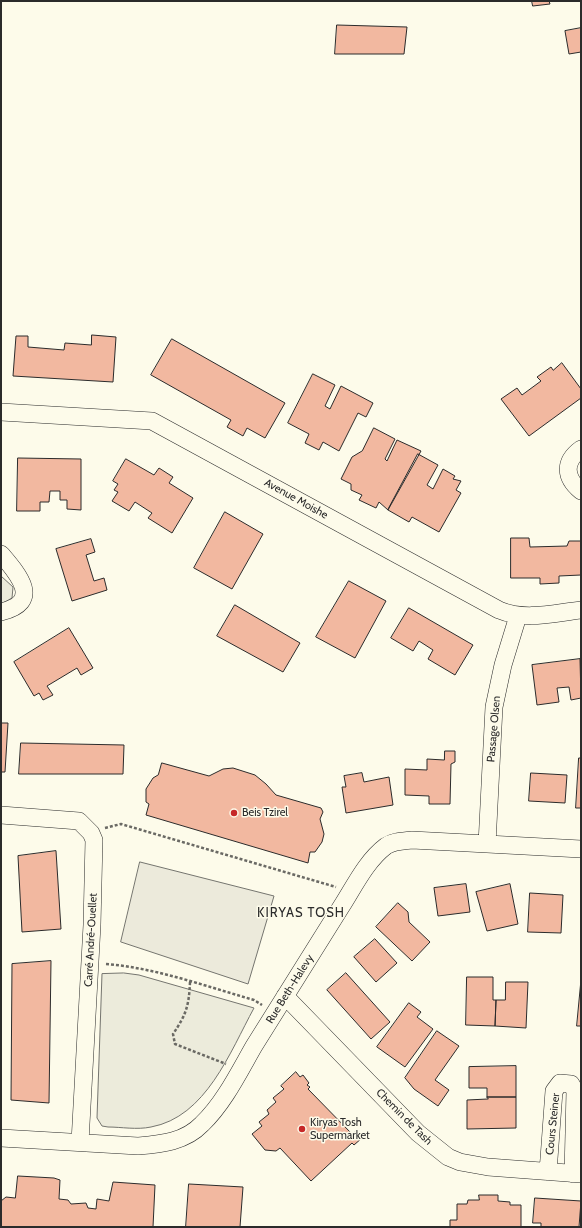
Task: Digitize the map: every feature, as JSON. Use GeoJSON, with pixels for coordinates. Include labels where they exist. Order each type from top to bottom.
{"type":"FeatureCollection","features":[{"type":"Feature","properties":{"kind":"street","name":"Avenue Moishe"},"geometry":{"type":"LineString","coordinates":[[1,412],[152,420],[499,610],[518,616],[581,610]]}},
{"type":"Feature","properties":{"kind":"street"},"geometry":{"type":"LineString","coordinates":[[581,449],[569,462],[567,471],[573,484],[581,490]]}},
{"type":"Feature","properties":{"kind":"street"},"geometry":{"type":"LineString","coordinates":[[1,554],[18,574],[24,586],[24,592],[18,605],[1,612]]}},
{"type":"Feature","properties":{"kind":"street","name":"Passage Olsen"},"geometry":{"type":"LineString","coordinates":[[487,844],[494,706],[503,665],[518,616]]}},
{"type":"Feature","properties":{"kind":"street","name":"Carré André-Ouellet"},"geometry":{"type":"LineString","coordinates":[[1,815],[79,821],[91,833],[94,840],[92,925],[80,1142]]}},
{"type":"Feature","properties":{"kind":"street","name":"Rue Beth-Halevy"},"geometry":{"type":"LineString","coordinates":[[1,1138],[138,1146],[173,1142],[202,1125],[219,1105],[285,996],[366,870],[379,852],[387,845],[412,840],[581,849]]}},
{"type":"Feature","properties":{"kind":"street","name":"Chemin de Tash"},"geometry":{"type":"LineString","coordinates":[[285,996],[418,1133],[448,1157],[472,1165],[577,1174]]}},
{"type":"Feature","properties":{"kind":"street","name":"Cours Steiner"},"geometry":{"type":"LineString","coordinates":[[548,1172],[554,1092],[560,1083],[571,1084],[575,1091],[577,1174]]}},
{"type":"Feature","properties":{"kind":"path"},"geometry":{"type":"LineString","coordinates":[[101,829],[121,824],[335,886]]}},
{"type":"Feature","properties":{"kind":"path"},"geometry":{"type":"LineString","coordinates":[[100,963],[120,964],[143,968],[254,1000],[260,1006]]}},
{"type":"Feature","properties":{"kind":"path"},"geometry":{"type":"LineString","coordinates":[[190,982],[188,1006],[180,1026],[173,1034],[174,1040],[181,1048],[192,1050],[221,1062]]}},
{"type":"Feature","properties":{"kind":"shaded area"},"geometry":{"type":"Polygon","coordinates":[[[1,576],[13,587],[12,598],[3,603],[1,603],[1,576]]]}},
{"type":"Feature","properties":{"kind":"shaded area"},"geometry":{"type":"Polygon","coordinates":[[[140,862],[274,896],[248,984],[121,942],[140,862]]]}},
{"type":"Feature","properties":{"kind":"shaded area"},"geometry":{"type":"Polygon","coordinates":[[[124,973],[139,975],[254,1008],[236,1044],[214,1080],[201,1097],[187,1110],[170,1121],[146,1128],[102,1126],[97,1118],[102,974],[124,973]]]}},
{"type":"Feature","properties":{"kind":"building"},"geometry":{"type":"Polygon","coordinates":[[[532,1],[549,1],[550,4],[533,6],[532,1]]]}},
{"type":"Feature","properties":{"kind":"building"},"geometry":{"type":"Polygon","coordinates":[[[337,25],[407,27],[404,54],[335,54],[337,25]]]}},
{"type":"Feature","properties":{"kind":"building"},"geometry":{"type":"Polygon","coordinates":[[[581,28],[581,52],[569,54],[565,31],[581,28]]]}},
{"type":"Feature","properties":{"kind":"building"},"geometry":{"type":"Polygon","coordinates":[[[92,335],[116,337],[113,382],[13,376],[16,336],[28,336],[28,347],[64,350],[65,343],[91,345],[92,335]]]}},
{"type":"Feature","properties":{"kind":"building"},"geometry":{"type":"Polygon","coordinates":[[[172,339],[285,403],[265,438],[247,428],[243,436],[227,427],[231,420],[151,375],[172,339]]]}},
{"type":"Feature","properties":{"kind":"building"},"geometry":{"type":"Polygon","coordinates":[[[562,363],[581,389],[581,398],[529,436],[501,399],[517,388],[522,395],[541,381],[537,377],[551,367],[553,370],[562,363]]]}},
{"type":"Feature","properties":{"kind":"building"},"geometry":{"type":"Polygon","coordinates":[[[313,374],[335,385],[325,406],[330,409],[341,386],[373,403],[366,417],[358,413],[339,451],[323,442],[319,450],[305,443],[309,434],[288,423],[313,374]]]}},
{"type":"Feature","properties":{"kind":"building"},"geometry":{"type":"Polygon","coordinates":[[[374,428],[395,439],[385,459],[387,461],[397,440],[421,451],[388,510],[379,502],[376,508],[359,500],[362,495],[351,490],[351,484],[341,479],[352,457],[362,451],[374,428]]]}},
{"type":"Feature","properties":{"kind":"building"},"geometry":{"type":"Polygon","coordinates":[[[418,454],[438,465],[427,485],[433,489],[443,469],[455,476],[453,479],[461,481],[456,490],[461,493],[439,532],[412,517],[409,522],[388,510],[418,454]]]}},
{"type":"Feature","properties":{"kind":"building"},"geometry":{"type":"Polygon","coordinates":[[[18,458],[81,459],[81,510],[67,509],[67,500],[60,500],[60,491],[50,491],[49,502],[40,502],[40,511],[17,511],[18,458]]]}},
{"type":"Feature","properties":{"kind":"building"},"geometry":{"type":"Polygon","coordinates":[[[126,459],[154,475],[159,468],[173,477],[169,483],[193,498],[172,533],[148,518],[152,513],[135,502],[129,511],[112,501],[118,492],[114,490],[118,484],[113,481],[126,459]]]}},
{"type":"Feature","properties":{"kind":"building"},"geometry":{"type":"Polygon","coordinates":[[[225,512],[263,534],[232,589],[194,568],[225,512]]]}},
{"type":"Feature","properties":{"kind":"building"},"geometry":{"type":"Polygon","coordinates":[[[511,538],[529,538],[530,547],[567,546],[569,541],[581,541],[581,575],[559,576],[559,583],[540,584],[540,578],[511,578],[511,538]]]}},
{"type":"Feature","properties":{"kind":"building"},"geometry":{"type":"Polygon","coordinates":[[[91,539],[95,552],[86,555],[94,581],[104,578],[107,590],[72,601],[56,549],[91,539]]]}},
{"type":"Feature","properties":{"kind":"building"},"geometry":{"type":"Polygon","coordinates":[[[349,581],[386,601],[355,658],[316,637],[349,581]]]}},
{"type":"Feature","properties":{"kind":"building"},"geometry":{"type":"Polygon","coordinates":[[[235,605],[300,643],[283,672],[217,636],[235,605]]]}},
{"type":"Feature","properties":{"kind":"building"},"geometry":{"type":"Polygon","coordinates":[[[409,608],[473,645],[455,675],[428,659],[433,650],[419,641],[413,651],[391,638],[409,608]]]}},
{"type":"Feature","properties":{"kind":"building"},"geometry":{"type":"Polygon","coordinates":[[[69,628],[93,668],[81,675],[77,668],[47,686],[53,695],[43,700],[39,693],[34,696],[14,662],[69,628]]]}},
{"type":"Feature","properties":{"kind":"building"},"geometry":{"type":"Polygon","coordinates":[[[580,659],[581,698],[571,700],[569,687],[557,688],[559,702],[537,705],[532,665],[580,659]]]}},
{"type":"Feature","properties":{"kind":"building"},"geometry":{"type":"Polygon","coordinates":[[[1,723],[8,723],[5,772],[1,772],[1,723]]]}},
{"type":"Feature","properties":{"kind":"building"},"geometry":{"type":"Polygon","coordinates":[[[21,743],[124,745],[123,774],[19,774],[21,743]]]}},
{"type":"Feature","properties":{"kind":"building"},"geometry":{"type":"Polygon","coordinates":[[[445,751],[455,751],[455,762],[451,764],[450,804],[429,804],[429,796],[405,795],[405,769],[427,770],[427,759],[444,760],[445,751]]]}},
{"type":"Feature","properties":{"kind":"building"},"geometry":{"type":"Polygon","coordinates":[[[579,758],[581,758],[581,808],[576,808],[579,758]]]}},
{"type":"Feature","properties":{"kind":"building","name":"Beis Tzirel"},"geometry":{"type":"Polygon","coordinates":[[[162,763],[209,776],[223,769],[233,768],[255,775],[276,795],[321,808],[323,812],[320,819],[324,834],[322,842],[315,852],[310,852],[308,863],[146,815],[149,804],[146,802],[146,789],[153,778],[158,775],[162,763]]]}},
{"type":"Feature","properties":{"kind":"building"},"geometry":{"type":"Polygon","coordinates":[[[362,773],[364,782],[389,777],[393,805],[346,813],[342,787],[346,787],[344,776],[362,773]]]}},
{"type":"Feature","properties":{"kind":"building"},"geometry":{"type":"Polygon","coordinates":[[[531,773],[567,775],[565,803],[529,801],[531,773]]]}},
{"type":"Feature","properties":{"kind":"building"},"geometry":{"type":"Polygon","coordinates":[[[56,851],[61,929],[22,932],[18,856],[56,851]]]}},
{"type":"Feature","properties":{"kind":"building"},"geometry":{"type":"Polygon","coordinates":[[[466,884],[470,912],[438,916],[434,888],[466,884]]]}},
{"type":"Feature","properties":{"kind":"building"},"geometry":{"type":"Polygon","coordinates":[[[510,884],[518,924],[487,931],[476,892],[510,884]]]}},
{"type":"Feature","properties":{"kind":"building"},"geometry":{"type":"Polygon","coordinates":[[[530,893],[563,895],[561,933],[528,932],[530,893]]]}},
{"type":"Feature","properties":{"kind":"building"},"geometry":{"type":"Polygon","coordinates":[[[398,903],[408,912],[409,922],[430,942],[412,961],[376,927],[398,903]]]}},
{"type":"Feature","properties":{"kind":"building"},"geometry":{"type":"Polygon","coordinates":[[[375,939],[397,963],[376,982],[354,957],[375,939]]]}},
{"type":"Feature","properties":{"kind":"building"},"geometry":{"type":"Polygon","coordinates":[[[51,961],[49,1103],[11,1100],[12,964],[51,961]]]}},
{"type":"Feature","properties":{"kind":"building"},"geometry":{"type":"Polygon","coordinates":[[[346,973],[390,1022],[371,1039],[327,990],[346,973]]]}},
{"type":"Feature","properties":{"kind":"building"},"geometry":{"type":"Polygon","coordinates":[[[467,977],[493,977],[493,1000],[496,1000],[495,1026],[466,1025],[467,977]]]}},
{"type":"Feature","properties":{"kind":"building"},"geometry":{"type":"Polygon","coordinates":[[[581,980],[581,1026],[577,1026],[581,980]]]}},
{"type":"Feature","properties":{"kind":"building"},"geometry":{"type":"Polygon","coordinates":[[[506,982],[528,982],[526,1028],[495,1026],[496,1000],[505,1000],[506,982]]]}},
{"type":"Feature","properties":{"kind":"building"},"geometry":{"type":"Polygon","coordinates":[[[409,1003],[421,1012],[417,1017],[433,1029],[405,1067],[377,1047],[409,1003]]]}},
{"type":"Feature","properties":{"kind":"building"},"geometry":{"type":"Polygon","coordinates":[[[437,1031],[459,1046],[435,1080],[449,1090],[438,1106],[414,1089],[405,1078],[437,1031]]]}},
{"type":"Feature","properties":{"kind":"building"},"geometry":{"type":"Polygon","coordinates":[[[516,1066],[516,1097],[487,1097],[487,1088],[469,1088],[469,1067],[516,1066]]]}},
{"type":"Feature","properties":{"kind":"building","name":"Kiryas Tosh Supermarket"},"geometry":{"type":"Polygon","coordinates":[[[296,1072],[300,1077],[303,1075],[309,1083],[307,1085],[310,1087],[308,1089],[352,1134],[355,1132],[362,1138],[354,1145],[352,1143],[311,1181],[280,1148],[276,1151],[265,1150],[252,1134],[262,1126],[259,1122],[269,1114],[267,1110],[276,1102],[273,1098],[284,1089],[281,1086],[296,1072]]]}},
{"type":"Feature","properties":{"kind":"building"},"geometry":{"type":"Polygon","coordinates":[[[487,1097],[516,1097],[516,1128],[467,1129],[467,1100],[488,1099],[487,1097]]]}},
{"type":"Feature","properties":{"kind":"building"},"geometry":{"type":"Polygon","coordinates":[[[18,1176],[54,1178],[60,1180],[59,1199],[68,1200],[71,1204],[86,1203],[88,1208],[96,1209],[97,1199],[109,1201],[113,1182],[155,1185],[153,1227],[1,1227],[1,1201],[6,1197],[15,1198],[18,1176]]]}},
{"type":"Feature","properties":{"kind":"building"},"geometry":{"type":"Polygon","coordinates":[[[189,1184],[243,1187],[240,1227],[186,1227],[189,1184]]]}},
{"type":"Feature","properties":{"kind":"building"},"geometry":{"type":"Polygon","coordinates":[[[479,1195],[498,1195],[498,1201],[510,1202],[510,1205],[521,1205],[521,1227],[450,1227],[450,1220],[457,1220],[457,1204],[467,1204],[468,1200],[479,1200],[479,1195]]]}},
{"type":"Feature","properties":{"kind":"building"},"geometry":{"type":"Polygon","coordinates":[[[535,1198],[581,1201],[579,1227],[541,1227],[541,1223],[533,1223],[535,1198]]]}},
{"type":"Feature","properties":{"kind":"place","name":"Beis Tzirel"},"geometry":{"type":"Point","coordinates":[234,813]}},
{"type":"Feature","properties":{"kind":"place","name":"Kiryas Tosh Supermarket"},"geometry":{"type":"Point","coordinates":[302,1129]}},
{"type":"Feature","properties":{"kind":"district","name":"KIRYAS TOSH"},"geometry":{"type":"Point","coordinates":[301,913]}}]}
